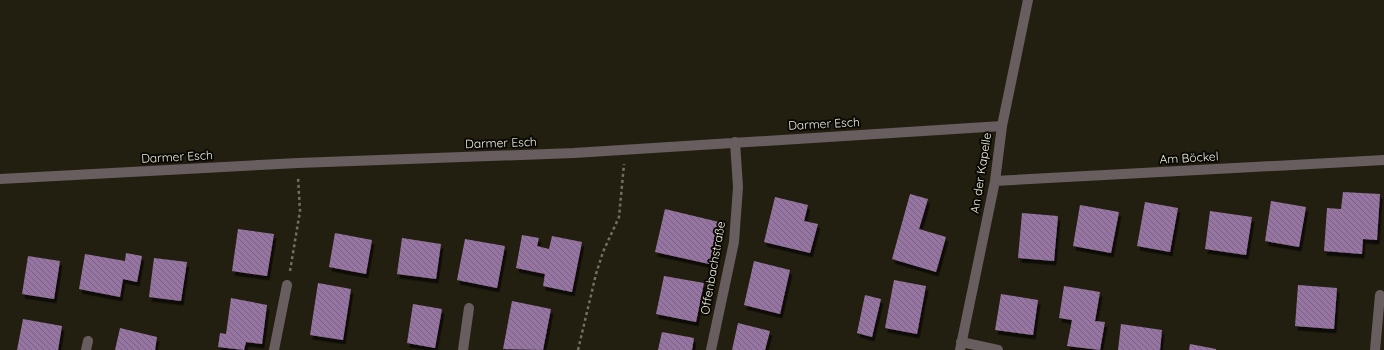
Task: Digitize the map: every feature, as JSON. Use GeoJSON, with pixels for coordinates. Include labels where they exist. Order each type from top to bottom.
{"type":"FeatureCollection","features":[{"type":"Feature","properties":{"kind":"street","name":"An der Kapelle"},"geometry":{"type":"LineString","coordinates":[[960,346],[995,181],[1002,126],[1028,0]]}},
{"type":"Feature","properties":{"kind":"street","name":"Darmer Esch"},"geometry":{"type":"LineString","coordinates":[[0,179],[298,163],[623,150],[1002,126]]}},
{"type":"Feature","properties":{"kind":"street","name":"Offenbachstraße"},"geometry":{"type":"LineString","coordinates":[[711,350],[734,242],[738,187],[735,142]]}},
{"type":"Feature","properties":{"kind":"street","name":"Am Böckel"},"geometry":{"type":"LineString","coordinates":[[995,181],[1384,160]]}},
{"type":"Feature","properties":{"kind":"street"},"geometry":{"type":"LineString","coordinates":[[274,350],[287,285]]}},
{"type":"Feature","properties":{"kind":"street"},"geometry":{"type":"LineString","coordinates":[[1375,350],[1380,295]]}},
{"type":"Feature","properties":{"kind":"street"},"geometry":{"type":"LineString","coordinates":[[463,350],[470,308]]}},
{"type":"Feature","properties":{"kind":"street"},"geometry":{"type":"LineString","coordinates":[[960,346],[998,350]]}},
{"type":"Feature","properties":{"kind":"path"},"geometry":{"type":"LineString","coordinates":[[578,350],[596,274],[603,252],[619,217],[624,173],[623,150]]}},
{"type":"Feature","properties":{"kind":"path"},"geometry":{"type":"LineString","coordinates":[[287,285],[300,211],[298,163]]}},
{"type":"Feature","properties":{"kind":"building"},"geometry":{"type":"Polygon","coordinates":[[[1343,192],[1380,194],[1377,240],[1363,239],[1362,254],[1324,251],[1327,208],[1341,209],[1343,192]]]}},
{"type":"Feature","properties":{"kind":"building"},"geometry":{"type":"Polygon","coordinates":[[[910,194],[928,199],[919,229],[946,237],[936,272],[892,259],[910,194]]]}},
{"type":"Feature","properties":{"kind":"building"},"geometry":{"type":"Polygon","coordinates":[[[775,197],[808,205],[804,221],[818,224],[810,253],[764,242],[775,197]]]}},
{"type":"Feature","properties":{"kind":"building"},"geometry":{"type":"Polygon","coordinates":[[[1271,201],[1306,207],[1299,247],[1265,241],[1271,201]]]}},
{"type":"Feature","properties":{"kind":"building"},"geometry":{"type":"Polygon","coordinates":[[[1145,202],[1178,208],[1170,252],[1137,246],[1145,202]]]}},
{"type":"Feature","properties":{"kind":"building"},"geometry":{"type":"Polygon","coordinates":[[[1080,205],[1119,212],[1111,253],[1073,246],[1080,205]]]}},
{"type":"Feature","properties":{"kind":"building"},"geometry":{"type":"Polygon","coordinates":[[[665,209],[719,222],[709,264],[655,252],[665,209]]]}},
{"type":"Feature","properties":{"kind":"building"},"geometry":{"type":"Polygon","coordinates":[[[1210,211],[1252,217],[1246,255],[1205,249],[1210,211]]]}},
{"type":"Feature","properties":{"kind":"building"},"geometry":{"type":"Polygon","coordinates":[[[1022,213],[1058,216],[1054,261],[1018,258],[1022,213]]]}},
{"type":"Feature","properties":{"kind":"building"},"geometry":{"type":"Polygon","coordinates":[[[238,229],[274,234],[267,276],[232,271],[238,229]]]}},
{"type":"Feature","properties":{"kind":"building"},"geometry":{"type":"Polygon","coordinates":[[[335,233],[372,240],[366,274],[329,267],[335,233]]]}},
{"type":"Feature","properties":{"kind":"building"},"geometry":{"type":"Polygon","coordinates":[[[522,235],[539,238],[537,246],[549,249],[552,236],[582,242],[572,292],[543,286],[545,274],[516,268],[522,235]]]}},
{"type":"Feature","properties":{"kind":"building"},"geometry":{"type":"Polygon","coordinates":[[[402,238],[441,244],[436,279],[397,274],[402,238]]]}},
{"type":"Feature","properties":{"kind":"building"},"geometry":{"type":"Polygon","coordinates":[[[465,239],[505,246],[497,288],[457,280],[465,239]]]}},
{"type":"Feature","properties":{"kind":"building"},"geometry":{"type":"Polygon","coordinates":[[[126,253],[142,256],[137,282],[123,279],[120,297],[79,289],[85,254],[125,261],[126,253]]]}},
{"type":"Feature","properties":{"kind":"building"},"geometry":{"type":"Polygon","coordinates":[[[28,256],[60,261],[54,299],[22,294],[28,256]]]}},
{"type":"Feature","properties":{"kind":"building"},"geometry":{"type":"Polygon","coordinates":[[[154,258],[187,262],[181,301],[149,297],[154,258]]]}},
{"type":"Feature","properties":{"kind":"building"},"geometry":{"type":"Polygon","coordinates":[[[754,261],[790,270],[780,314],[744,305],[754,261]]]}},
{"type":"Feature","properties":{"kind":"building"},"geometry":{"type":"Polygon","coordinates":[[[664,276],[704,283],[696,322],[656,314],[664,276]]]}},
{"type":"Feature","properties":{"kind":"building"},"geometry":{"type":"Polygon","coordinates":[[[894,280],[926,286],[917,334],[885,328],[894,280]]]}},
{"type":"Feature","properties":{"kind":"building"},"geometry":{"type":"Polygon","coordinates":[[[318,283],[351,289],[343,340],[310,335],[318,283]]]}},
{"type":"Feature","properties":{"kind":"building"},"geometry":{"type":"Polygon","coordinates":[[[1298,285],[1337,288],[1334,329],[1295,326],[1298,285]]]}},
{"type":"Feature","properties":{"kind":"building"},"geometry":{"type":"Polygon","coordinates":[[[1064,286],[1100,292],[1095,321],[1105,322],[1100,350],[1067,346],[1072,320],[1059,318],[1064,286]]]}},
{"type":"Feature","properties":{"kind":"building"},"geometry":{"type":"Polygon","coordinates":[[[1001,294],[1038,300],[1033,335],[995,330],[1001,294]]]}},
{"type":"Feature","properties":{"kind":"building"},"geometry":{"type":"Polygon","coordinates":[[[865,295],[881,299],[872,337],[857,333],[865,295]]]}},
{"type":"Feature","properties":{"kind":"building"},"geometry":{"type":"Polygon","coordinates":[[[231,298],[267,305],[262,344],[246,342],[244,350],[218,347],[220,333],[226,334],[231,298]]]}},
{"type":"Feature","properties":{"kind":"building"},"geometry":{"type":"Polygon","coordinates":[[[512,301],[551,309],[543,350],[503,349],[512,301]]]}},
{"type":"Feature","properties":{"kind":"building"},"geometry":{"type":"Polygon","coordinates":[[[413,304],[442,309],[435,348],[407,343],[413,304]]]}},
{"type":"Feature","properties":{"kind":"building"},"geometry":{"type":"Polygon","coordinates":[[[23,319],[62,326],[58,350],[17,350],[23,319]]]}},
{"type":"Feature","properties":{"kind":"building"},"geometry":{"type":"Polygon","coordinates":[[[738,323],[770,331],[765,350],[732,350],[738,323]]]}},
{"type":"Feature","properties":{"kind":"building"},"geometry":{"type":"Polygon","coordinates":[[[1121,324],[1162,330],[1160,350],[1118,350],[1121,324]]]}},
{"type":"Feature","properties":{"kind":"building"},"geometry":{"type":"Polygon","coordinates":[[[120,328],[157,337],[155,350],[115,350],[120,328]]]}},
{"type":"Feature","properties":{"kind":"building"},"geometry":{"type":"Polygon","coordinates":[[[662,332],[694,338],[692,350],[658,350],[662,332]]]}},
{"type":"Feature","properties":{"kind":"building"},"geometry":{"type":"Polygon","coordinates":[[[1190,344],[1216,349],[1216,350],[1189,350],[1190,344]]]}}]}
